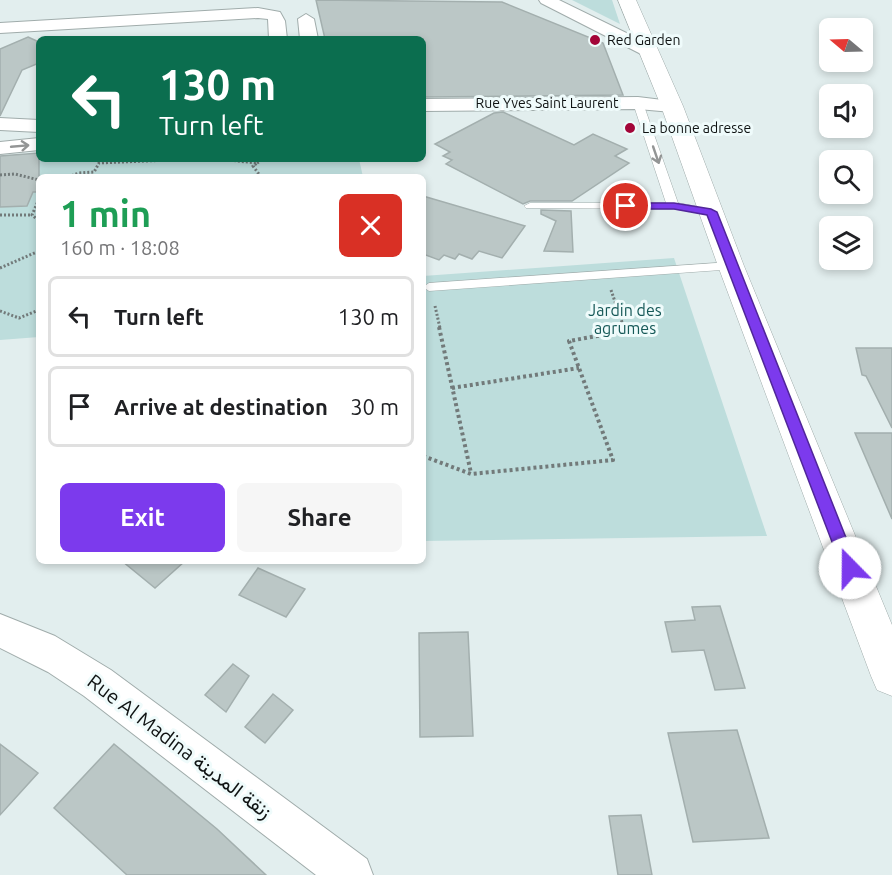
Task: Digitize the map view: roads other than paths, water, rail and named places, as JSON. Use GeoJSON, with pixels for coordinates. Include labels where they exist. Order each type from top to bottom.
{"type":"FeatureCollection","features":[{"type":"Feature","properties":{"kind":"main road"},"geometry":{"type":"LineString","coordinates":[[627,0],[672,106],[731,266],[892,676]]}},
{"type":"Feature","properties":{"kind":"street"},"geometry":{"type":"LineString","coordinates":[[547,0],[647,50]]}},
{"type":"Feature","properties":{"kind":"street"},"geometry":{"type":"LineString","coordinates":[[0,28],[258,13],[274,15],[277,21],[278,36]]}},
{"type":"Feature","properties":{"kind":"street"},"geometry":{"type":"LineString","coordinates":[[306,19],[309,36]]}},
{"type":"Feature","properties":{"kind":"street","name":"Rue Yves Saint Laurent"},"geometry":{"type":"LineString","coordinates":[[426,105],[638,103],[672,106]]}},
{"type":"Feature","properties":{"kind":"street"},"geometry":{"type":"LineString","coordinates":[[0,124],[36,126]]}},
{"type":"Feature","properties":{"kind":"street"},"geometry":{"type":"LineString","coordinates":[[0,148],[36,144]]}},
{"type":"Feature","properties":{"kind":"street","name":"Rue Al Madina زنقة المدينة"},"geometry":{"type":"LineString","coordinates":[[0,631],[27,640],[64,659],[192,753],[351,875]]}},
{"type":"Feature","properties":{"kind":"lane"},"geometry":{"type":"LineString","coordinates":[[638,103],[674,206]]}},
{"type":"Feature","properties":{"kind":"lane"},"geometry":{"type":"LineString","coordinates":[[531,206],[674,206],[711,212]]}},
{"type":"Feature","properties":{"kind":"lane"},"geometry":{"type":"LineString","coordinates":[[429,287],[731,266]]}},
{"type":"Feature","properties":{"kind":"place","name":"Red Garden"},"geometry":{"type":"Point","coordinates":[595,40]}},
{"type":"Feature","properties":{"kind":"place","name":"La bonne adresse"},"geometry":{"type":"Point","coordinates":[630,128]}},
{"type":"Feature","properties":{"kind":"park label","name":"Jardin des agrumes"},"geometry":{"type":"Point","coordinates":[625,319]}}]}
